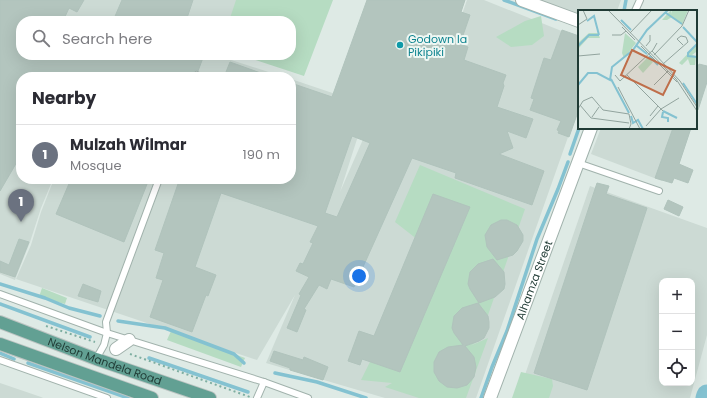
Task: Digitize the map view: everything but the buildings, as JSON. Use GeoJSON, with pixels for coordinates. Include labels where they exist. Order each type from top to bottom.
{"type":"FeatureCollection","features":[{"type":"Feature","properties":{"kind":"main road","name":"Nelson Mandela Road"},"geometry":{"type":"LineString","coordinates":[[0,322],[96,359],[210,398]]}},
{"type":"Feature","properties":{"kind":"main road","name":"Nelson Mandela Road"},"geometry":{"type":"LineString","coordinates":[[0,344],[29,356],[152,398]]}},
{"type":"Feature","properties":{"kind":"street"},"geometry":{"type":"LineString","coordinates":[[522,0],[578,21]]}},
{"type":"Feature","properties":{"kind":"street","name":"Alhamza Street"},"geometry":{"type":"LineString","coordinates":[[490,398],[591,129]]}},
{"type":"Feature","properties":{"kind":"street"},"geometry":{"type":"LineString","coordinates":[[116,349],[129,340]]}},
{"type":"Feature","properties":{"kind":"lane"},"geometry":{"type":"LineString","coordinates":[[635,10],[640,0]]}},
{"type":"Feature","properties":{"kind":"lane"},"geometry":{"type":"LineString","coordinates":[[578,163],[659,191]]}},
{"type":"Feature","properties":{"kind":"lane"},"geometry":{"type":"LineString","coordinates":[[96,359],[104,345],[106,322],[157,184]]}},
{"type":"Feature","properties":{"kind":"lane"},"geometry":{"type":"LineString","coordinates":[[0,294],[106,333],[264,382],[308,398]]}},
{"type":"Feature","properties":{"kind":"lane"},"geometry":{"type":"LineString","coordinates":[[23,368],[29,356]]}},
{"type":"Feature","properties":{"kind":"lane"},"geometry":{"type":"LineString","coordinates":[[0,360],[107,398]]}},
{"type":"Feature","properties":{"kind":"lane"},"geometry":{"type":"LineString","coordinates":[[257,398],[264,382]]}},
{"type":"Feature","properties":{"kind":"shaded area"},"geometry":{"type":"Polygon","coordinates":[[[0,0],[129,0],[125,16],[16,16],[16,60],[21,60],[21,72],[16,72],[16,184],[51,184],[15,280],[0,274],[0,0]]]}},
{"type":"Feature","properties":{"kind":"shaded area"},"geometry":{"type":"Polygon","coordinates":[[[131,0],[242,0],[237,16],[126,16],[131,0]]]}},
{"type":"Feature","properties":{"kind":"shaded area"},"geometry":{"type":"Polygon","coordinates":[[[467,0],[484,0],[578,38],[578,109],[476,398],[385,398],[266,363],[295,295],[257,360],[16,279],[31,245],[41,212],[52,184],[296,184],[296,81],[368,105],[340,192],[375,112],[424,123],[467,0]]]}},
{"type":"Feature","properties":{"kind":"shaded area"},"geometry":{"type":"Polygon","coordinates":[[[539,0],[621,0],[617,10],[578,10],[578,15],[539,0]]]}},
{"type":"Feature","properties":{"kind":"shaded area"},"geometry":{"type":"Polygon","coordinates":[[[107,60],[231,60],[268,72],[102,72],[107,60]]]}},
{"type":"Feature","properties":{"kind":"shaded area"},"geometry":{"type":"Polygon","coordinates":[[[601,129],[682,129],[662,181],[591,154],[601,129]]]}},
{"type":"Feature","properties":{"kind":"shaded area"},"geometry":{"type":"Polygon","coordinates":[[[590,186],[707,228],[707,335],[695,379],[695,278],[659,278],[659,386],[693,386],[690,398],[517,398],[590,186]]]}},
{"type":"Feature","properties":{"kind":"shaded area"},"geometry":{"type":"Polygon","coordinates":[[[0,383],[41,397],[43,398],[0,398],[0,383]]]}},
{"type":"Feature","properties":{"kind":"green space"},"geometry":{"type":"Polygon","coordinates":[[[236,0],[333,0],[304,76],[296,73],[296,72],[255,60],[296,60],[296,16],[231,16],[236,0]]]}},
{"type":"Feature","properties":{"kind":"green space"},"geometry":{"type":"Polygon","coordinates":[[[541,16],[544,36],[532,45],[511,47],[496,37],[525,21],[541,16]]]}},
{"type":"Feature","properties":{"kind":"green space"},"geometry":{"type":"Polygon","coordinates":[[[420,165],[525,209],[479,341],[470,346],[488,338],[466,398],[419,398],[385,387],[392,383],[361,380],[427,247],[395,222],[420,165]]]}},
{"type":"Feature","properties":{"kind":"green space"},"geometry":{"type":"Polygon","coordinates":[[[42,288],[67,298],[65,304],[39,297],[42,288]]]}},
{"type":"Feature","properties":{"kind":"green space"},"geometry":{"type":"Polygon","coordinates":[[[171,331],[245,358],[241,367],[167,340],[171,331]]]}},
{"type":"Feature","properties":{"kind":"green space"},"geometry":{"type":"Polygon","coordinates":[[[521,372],[552,379],[553,386],[549,398],[512,398],[521,372]]]}},
{"type":"Feature","properties":{"kind":"waterway"},"geometry":{"type":"LineString","coordinates":[[504,0],[556,19]]}},
{"type":"Feature","properties":{"kind":"waterway"},"geometry":{"type":"LineString","coordinates":[[624,10],[626,0]]}},
{"type":"Feature","properties":{"kind":"waterway"},"geometry":{"type":"LineString","coordinates":[[570,154],[579,129]]}},
{"type":"Feature","properties":{"kind":"waterway"},"geometry":{"type":"LineString","coordinates":[[481,398],[507,331],[537,239],[568,162]]}},
{"type":"Feature","properties":{"kind":"waterway"},"geometry":{"type":"LineString","coordinates":[[0,284],[45,298],[69,308],[100,316]]}},
{"type":"Feature","properties":{"kind":"waterway"},"geometry":{"type":"LineString","coordinates":[[0,304],[90,337]]}},
{"type":"Feature","properties":{"kind":"waterway"},"geometry":{"type":"LineString","coordinates":[[118,321],[165,328],[234,354],[244,363]]}},
{"type":"Feature","properties":{"kind":"waterway"},"geometry":{"type":"LineString","coordinates":[[0,353],[14,359]]}},
{"type":"Feature","properties":{"kind":"waterway"},"geometry":{"type":"LineString","coordinates":[[149,358],[248,392]]}},
{"type":"Feature","properties":{"kind":"waterway"},"geometry":{"type":"LineString","coordinates":[[28,363],[128,398]]}},
{"type":"Feature","properties":{"kind":"waterway"},"geometry":{"type":"LineString","coordinates":[[275,373],[317,382],[366,398]]}},
{"type":"Feature","properties":{"kind":"place","name":"Godown la Pikipiki"},"geometry":{"type":"Point","coordinates":[400,45]}},
{"type":"Feature","properties":{"kind":"place","name":"Mulzah Wilmar"},"geometry":{"type":"Point","coordinates":[21,222]}}]}
